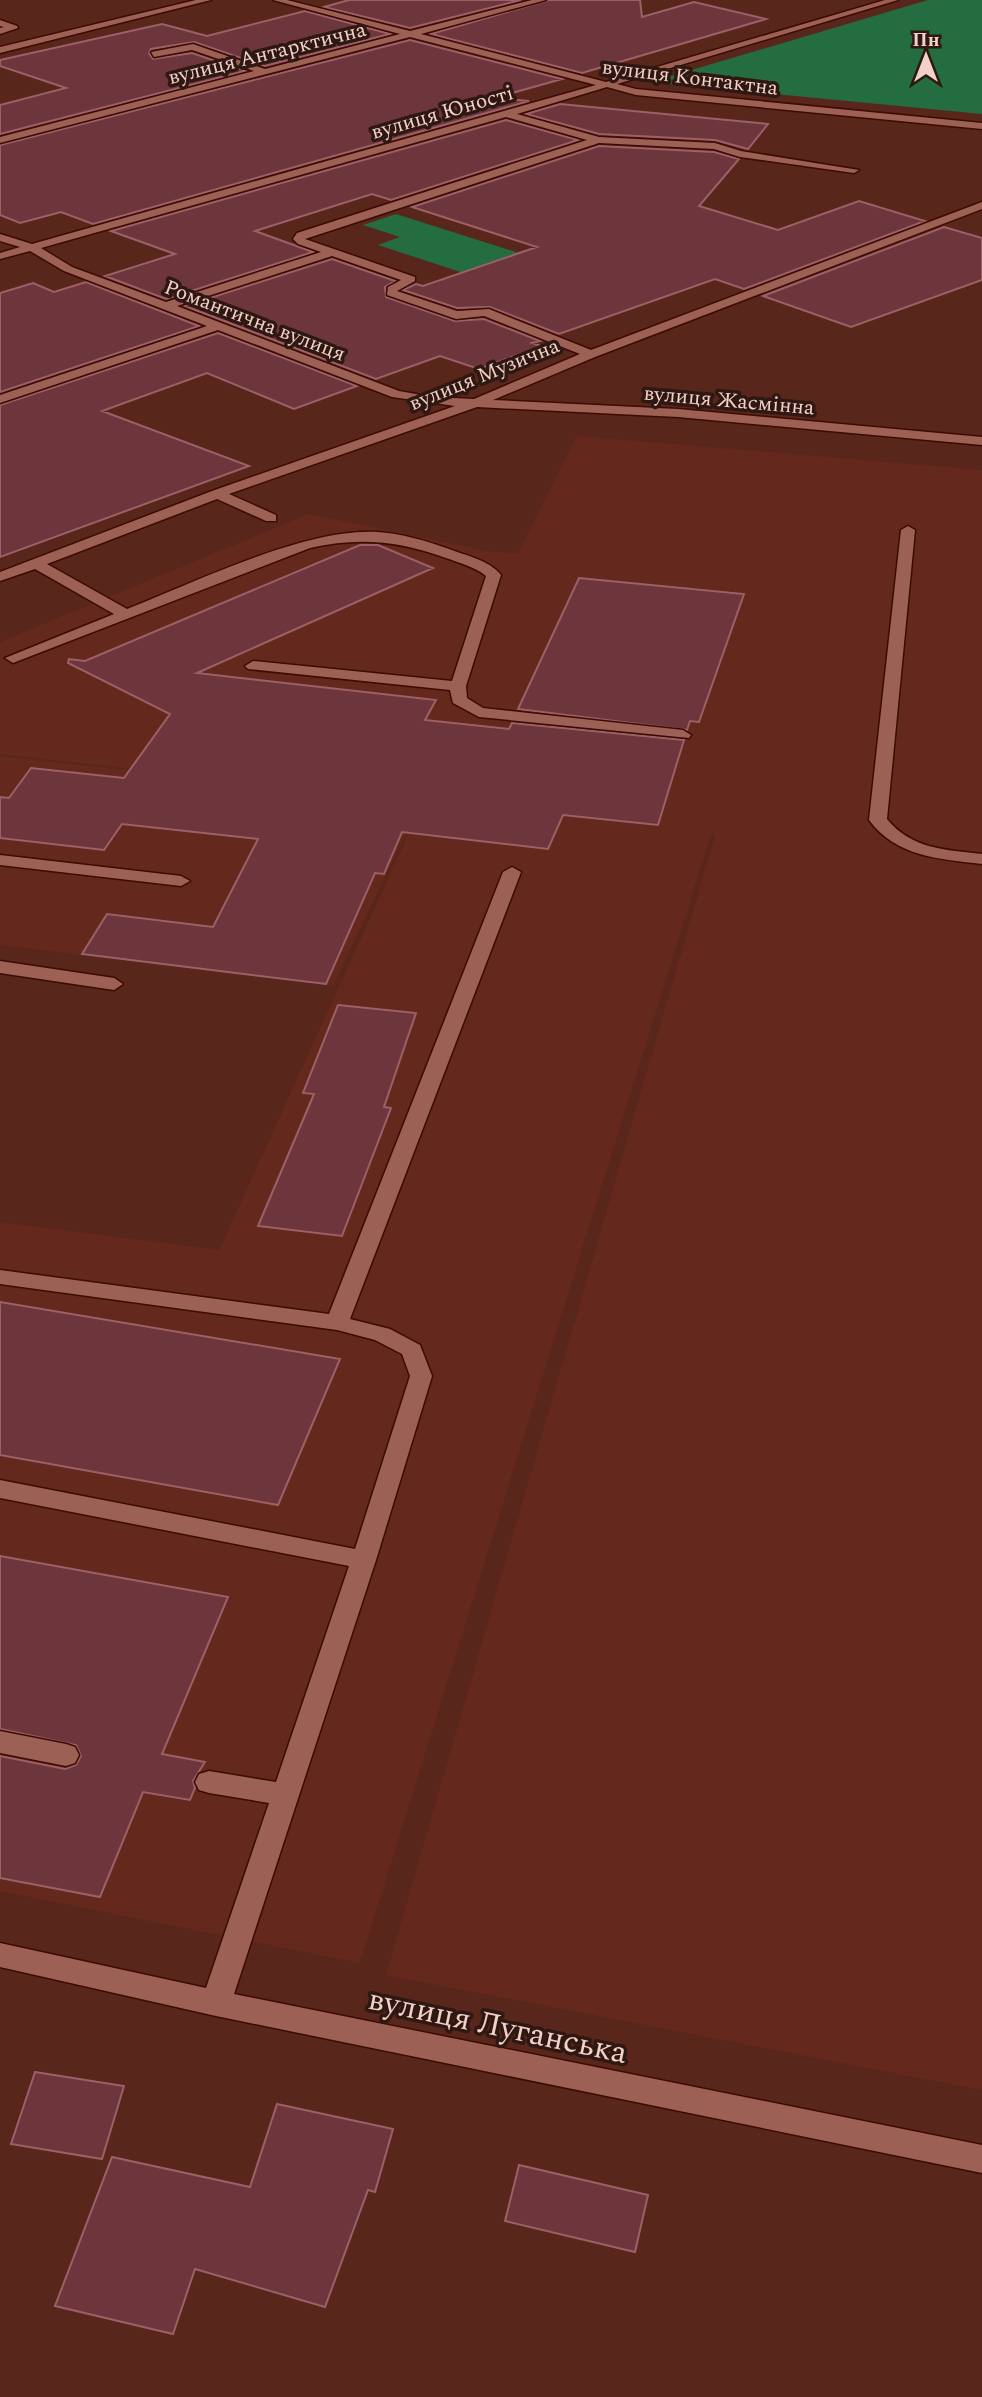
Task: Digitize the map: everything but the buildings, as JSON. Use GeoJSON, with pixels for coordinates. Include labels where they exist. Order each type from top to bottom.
{"type":"FeatureCollection","features":[{"type":"Feature","properties":{"kind":"street"},"geometry":{"type":"LineString","coordinates":[[0,50],[207,0]]}},
{"type":"Feature","properties":{"kind":"street","name":"вулиця Контактна"},"geometry":{"type":"LineString","coordinates":[[276,0],[636,92],[982,126]]}},
{"type":"Feature","properties":{"kind":"street","name":"вулиця Антарктична"},"geometry":{"type":"LineString","coordinates":[[0,140],[542,0]]}},
{"type":"Feature","properties":{"kind":"street","name":"вулиця Юності"},"geometry":{"type":"LineString","coordinates":[[0,256],[506,114],[894,0]]}},
{"type":"Feature","properties":{"kind":"street"},"geometry":{"type":"LineString","coordinates":[[0,23],[14,28],[0,31]]}},
{"type":"Feature","properties":{"kind":"street"},"geometry":{"type":"LineString","coordinates":[[154,54],[193,47],[265,72]]}},
{"type":"Feature","properties":{"kind":"street"},"geometry":{"type":"LineString","coordinates":[[506,114],[598,140],[715,146],[740,154],[854,170]]}},
{"type":"Feature","properties":{"kind":"street"},"geometry":{"type":"LineString","coordinates":[[0,126],[23,134]]}},
{"type":"Feature","properties":{"kind":"street"},"geometry":{"type":"LineString","coordinates":[[591,354],[485,312],[456,315],[391,293],[392,289],[411,279],[299,239],[598,140]]}},
{"type":"Feature","properties":{"kind":"street","name":"вулиця Музична"},"geometry":{"type":"LineString","coordinates":[[0,577],[218,494],[473,404],[591,354],[982,205]]}},
{"type":"Feature","properties":{"kind":"street","name":"Романтична вулиця"},"geometry":{"type":"LineString","coordinates":[[0,237],[31,247],[68,269],[397,394],[433,401],[473,404]]}},
{"type":"Feature","properties":{"kind":"street"},"geometry":{"type":"LineString","coordinates":[[166,306],[332,252]]}},
{"type":"Feature","properties":{"kind":"street"},"geometry":{"type":"LineString","coordinates":[[0,399],[216,327]]}},
{"type":"Feature","properties":{"kind":"street","name":"вулиця Жасмінна"},"geometry":{"type":"LineString","coordinates":[[473,404],[678,414],[982,440]]}},
{"type":"Feature","properties":{"kind":"street"},"geometry":{"type":"LineString","coordinates":[[218,494],[271,517]]}},
{"type":"Feature","properties":{"kind":"street"},"geometry":{"type":"LineString","coordinates":[[908,530],[878,820],[889,836],[919,851],[982,859]]}},
{"type":"Feature","properties":{"kind":"street"},"geometry":{"type":"LineString","coordinates":[[13,658],[306,545],[341,536],[373,533],[402,537],[484,567],[494,575],[458,686],[459,700],[479,712],[683,735]]}},
{"type":"Feature","properties":{"kind":"street"},"geometry":{"type":"LineString","coordinates":[[35,563],[127,614]]}},
{"type":"Feature","properties":{"kind":"street"},"geometry":{"type":"LineString","coordinates":[[253,666],[458,686]]}},
{"type":"Feature","properties":{"kind":"street"},"geometry":{"type":"LineString","coordinates":[[0,860],[181,881]]}},
{"type":"Feature","properties":{"kind":"street"},"geometry":{"type":"LineString","coordinates":[[337,1323],[512,872]]}},
{"type":"Feature","properties":{"kind":"street"},"geometry":{"type":"LineString","coordinates":[[0,967],[114,984]]}},
{"type":"Feature","properties":{"kind":"street"},"geometry":{"type":"LineString","coordinates":[[0,1277],[337,1323],[383,1334],[412,1350],[421,1376],[364,1560],[216,2003]]}},
{"type":"Feature","properties":{"kind":"street"},"geometry":{"type":"LineString","coordinates":[[0,1489],[364,1560]]}},
{"type":"Feature","properties":{"kind":"street"},"geometry":{"type":"LineString","coordinates":[[0,1742],[66,1755]]}},
{"type":"Feature","properties":{"kind":"street"},"geometry":{"type":"LineString","coordinates":[[209,1782],[285,1795]]}},
{"type":"Feature","properties":{"kind":"street","name":"вулиця Луганська"},"geometry":{"type":"LineString","coordinates":[[0,1955],[216,2003],[982,2160]]}},
{"type":"Feature","properties":{"kind":"shaded area"},"geometry":{"type":"Polygon","coordinates":[[[577,436],[982,470],[982,2090],[386,1975],[715,835],[711,835],[360,1963],[0,1891],[0,1222],[219,1250],[422,804],[568,818],[0,754],[0,642],[309,514],[487,551],[518,554],[577,436]]]}},
{"type":"Feature","properties":{"kind":"shaded area"},"geometry":{"type":"Polygon","coordinates":[[[0,756],[420,803],[333,986],[0,945],[0,756]]]}},
{"type":"Feature","properties":{"kind":"green space"},"geometry":{"type":"Polygon","coordinates":[[[928,0],[982,0],[982,114],[651,82],[928,0]]]}},
{"type":"Feature","properties":{"kind":"green space"},"geometry":{"type":"Polygon","coordinates":[[[396,214],[547,262],[491,282],[378,245],[400,237],[363,225],[396,214]]]}}]}
